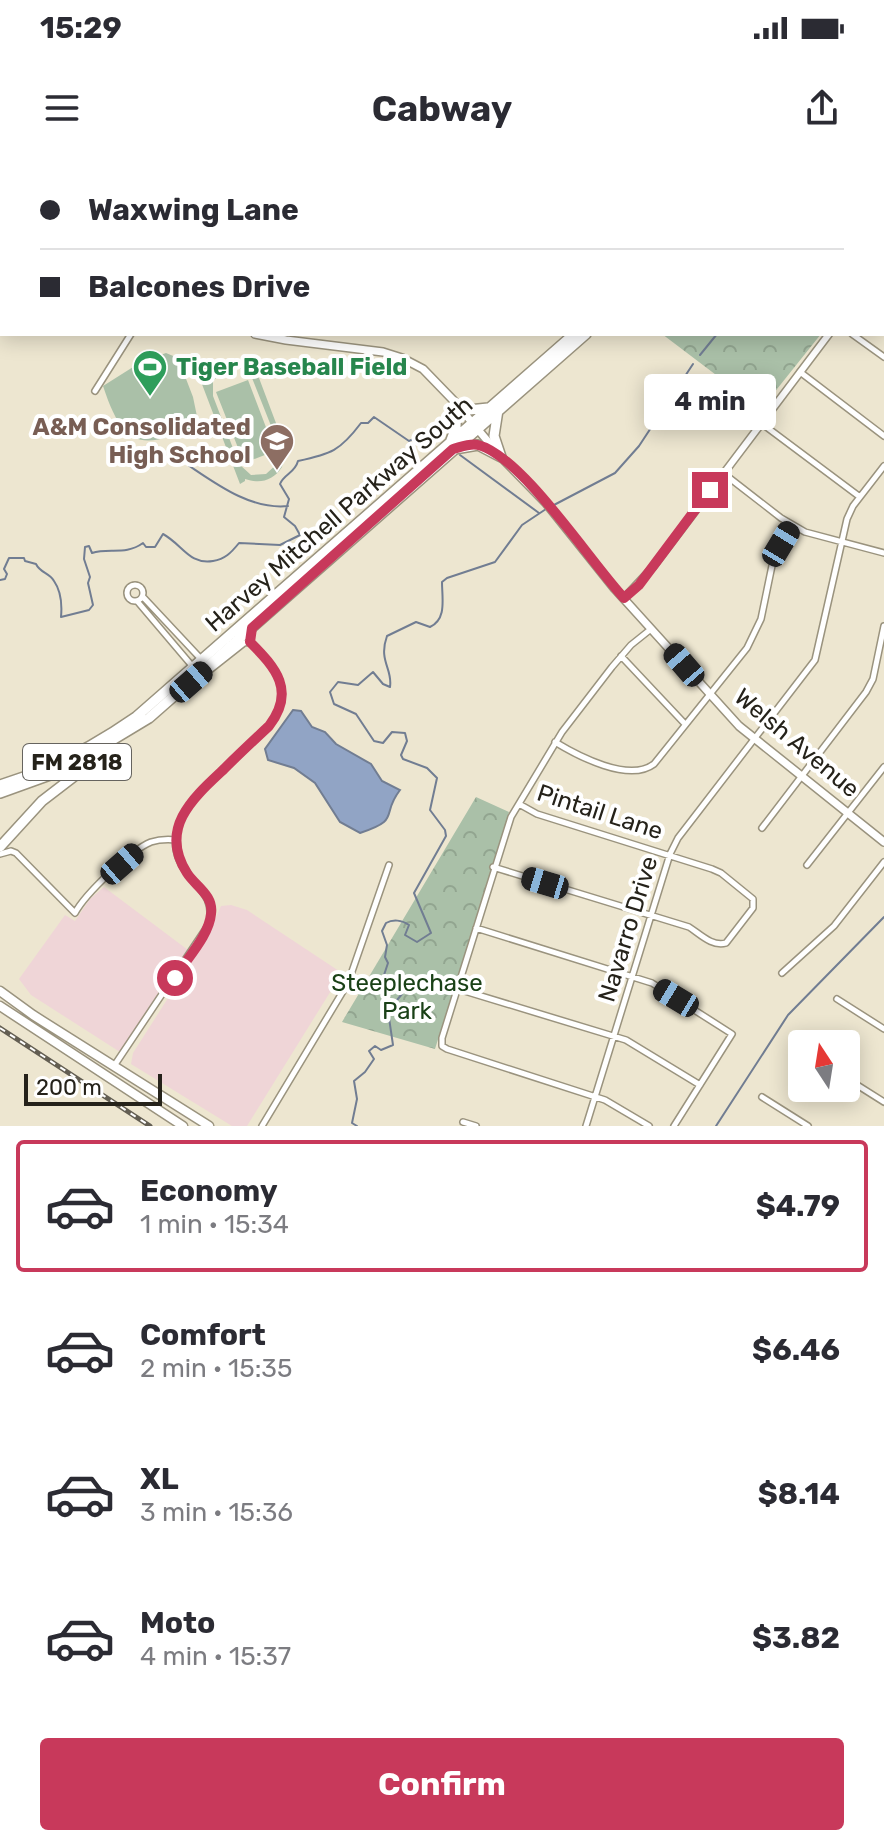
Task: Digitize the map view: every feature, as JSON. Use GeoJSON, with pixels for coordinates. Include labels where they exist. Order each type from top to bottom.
{"type":"FeatureCollection","features":[{"type":"Feature","properties":{"kind":"highway","name":"Harvey Mitchell Parkway South"},"geometry":{"type":"LineString","coordinates":[[495,408],[572,336]]}},
{"type":"Feature","properties":{"kind":"highway","name":"Harvey Mitchell Parkway South"},"geometry":{"type":"LineString","coordinates":[[0,785],[44,770],[90,748],[122,726],[584,336]]}},
{"type":"Feature","properties":{"kind":"highway"},"geometry":{"type":"LineString","coordinates":[[457,404],[476,411],[495,408],[494,436],[501,457],[478,445],[451,446],[457,404]]}},
{"type":"Feature","properties":{"kind":"highway","name":"Harvey Mitchell Parkway South"},"geometry":{"type":"LineString","coordinates":[[0,793],[61,771],[149,718],[451,446]]}},
{"type":"Feature","properties":{"kind":"highway"},"geometry":{"type":"LineString","coordinates":[[0,847],[42,801],[149,718]]}},
{"type":"Feature","properties":{"kind":"highway"},"geometry":{"type":"LineString","coordinates":[[0,778],[44,770]]}},
{"type":"Feature","properties":{"kind":"main road","name":"Welsh Avenue"},"geometry":{"type":"LineString","coordinates":[[265,336],[376,350],[423,369],[546,503],[709,694],[755,740],[884,842]]}},
{"type":"Feature","properties":{"kind":"main road"},"geometry":{"type":"LineString","coordinates":[[0,991],[209,1126]]}},
{"type":"Feature","properties":{"kind":"main road"},"geometry":{"type":"LineString","coordinates":[[0,1006],[183,1126]]}},
{"type":"Feature","properties":{"kind":"street"},"geometry":{"type":"LineString","coordinates":[[95,391],[130,336]]}},
{"type":"Feature","properties":{"kind":"street"},"geometry":{"type":"LineString","coordinates":[[624,598],[639,585],[827,336]]}},
{"type":"Feature","properties":{"kind":"street"},"geometry":{"type":"LineString","coordinates":[[855,336],[884,357]]}},
{"type":"Feature","properties":{"kind":"street"},"geometry":{"type":"LineString","coordinates":[[800,372],[884,436]]}},
{"type":"Feature","properties":{"kind":"street"},"geometry":{"type":"LineString","coordinates":[[761,423],[860,497]]}},
{"type":"Feature","properties":{"kind":"street","name":"Navarro Drive"},"geometry":{"type":"LineString","coordinates":[[586,1126],[670,854],[678,838],[815,660],[841,542],[853,506],[884,466]]}},
{"type":"Feature","properties":{"kind":"street"},"geometry":{"type":"LineString","coordinates":[[722,473],[805,532],[884,553]]}},
{"type":"Feature","properties":{"kind":"street"},"geometry":{"type":"LineString","coordinates":[[555,742],[593,762],[636,771],[646,770],[654,764],[747,648],[755,633],[774,556],[792,525]]}},
{"type":"Feature","properties":{"kind":"street"},"geometry":{"type":"LineString","coordinates":[[193,667],[140,599],[202,660]]}},
{"type":"Feature","properties":{"kind":"street"},"geometry":{"type":"LineString","coordinates":[[762,828],[866,692],[873,679],[884,626]]}},
{"type":"Feature","properties":{"kind":"street"},"geometry":{"type":"LineString","coordinates":[[250,642],[252,628]]}},
{"type":"Feature","properties":{"kind":"street"},"geometry":{"type":"LineString","coordinates":[[649,1126],[612,1102],[447,1049],[442,1046],[442,1038],[507,826],[555,742],[621,656],[651,629]]}},
{"type":"Feature","properties":{"kind":"street"},"geometry":{"type":"LineString","coordinates":[[191,682],[244,643],[250,642]]}},
{"type":"Feature","properties":{"kind":"street"},"geometry":{"type":"LineString","coordinates":[[114,1067],[209,924],[211,905],[203,890],[185,870],[177,840],[179,822],[191,800],[269,726],[278,712],[282,689],[279,678],[272,665],[250,642]]}},
{"type":"Feature","properties":{"kind":"street"},"geometry":{"type":"LineString","coordinates":[[621,656],[685,724]]}},
{"type":"Feature","properties":{"kind":"street"},"geometry":{"type":"LineString","coordinates":[[807,865],[884,767]]}},
{"type":"Feature","properties":{"kind":"street","name":"Pintail Lane"},"geometry":{"type":"LineString","coordinates":[[519,804],[537,814],[670,854],[721,873],[753,899],[753,908],[726,943],[720,944],[713,943],[689,927],[650,915]]}},
{"type":"Feature","properties":{"kind":"street"},"geometry":{"type":"LineString","coordinates":[[0,854],[16,853],[75,913],[90,892],[138,850],[157,841],[177,840]]}},
{"type":"Feature","properties":{"kind":"street"},"geometry":{"type":"LineString","coordinates":[[782,973],[834,926],[884,862]]}},
{"type":"Feature","properties":{"kind":"street"},"geometry":{"type":"LineString","coordinates":[[262,1126],[348,983],[389,865]]}},
{"type":"Feature","properties":{"kind":"street"},"geometry":{"type":"LineString","coordinates":[[493,867],[650,915]]}},
{"type":"Feature","properties":{"kind":"street"},"geometry":{"type":"LineString","coordinates":[[476,928],[633,975],[652,983],[732,1034],[674,1126]]}},
{"type":"Feature","properties":{"kind":"street"},"geometry":{"type":"LineString","coordinates":[[458,989],[635,1044],[700,1085]]}},
{"type":"Feature","properties":{"kind":"street"},"geometry":{"type":"LineString","coordinates":[[837,999],[884,1029]]}},
{"type":"Feature","properties":{"kind":"street"},"geometry":{"type":"LineString","coordinates":[[860,1087],[884,1102]]}},
{"type":"Feature","properties":{"kind":"street"},"geometry":{"type":"LineString","coordinates":[[762,1097],[808,1126]]}},
{"type":"Feature","properties":{"kind":"street"},"geometry":{"type":"LineString","coordinates":[[463,1122],[476,1126]]}},
{"type":"Feature","properties":{"kind":"shaded area"},"geometry":{"type":"Polygon","coordinates":[[[104,887],[188,950],[120,1052],[31,995],[19,979],[65,915],[75,921],[90,899],[104,887]]]}},
{"type":"Feature","properties":{"kind":"shaded area"},"geometry":{"type":"Polygon","coordinates":[[[231,905],[247,910],[342,973],[247,1126],[232,1126],[131,1064],[133,1053],[207,937],[221,906],[231,905]]]}},
{"type":"Feature","properties":{"kind":"green space"},"geometry":{"type":"Polygon","coordinates":[[[665,336],[819,336],[761,409],[665,336]]]}},
{"type":"Feature","properties":{"kind":"green space","name":"Tiger Baseball Field"},"geometry":{"type":"Polygon","coordinates":[[[166,353],[178,358],[193,397],[199,426],[162,439],[137,439],[127,433],[119,422],[103,386],[141,362],[166,353]]]}},
{"type":"Feature","properties":{"kind":"green space"},"geometry":{"type":"Polygon","coordinates":[[[232,362],[248,366],[259,378],[285,447],[282,467],[270,478],[261,481],[245,479],[240,484],[200,379],[205,377],[207,380],[217,367],[232,362]],[[227,368],[213,381],[213,396],[239,464],[251,475],[266,474],[278,463],[279,446],[252,378],[241,369],[227,368]]]}},
{"type":"Feature","properties":{"kind":"green space"},"geometry":{"type":"Polygon","coordinates":[[[248,380],[275,451],[244,463],[216,392],[248,380]]]}},
{"type":"Feature","properties":{"kind":"green space","name":"Steeplechase Park"},"geometry":{"type":"Polygon","coordinates":[[[476,797],[509,812],[435,1049],[342,1022],[476,797]]]}},
{"type":"Feature","properties":{"kind":"water"},"geometry":{"type":"Polygon","coordinates":[[[293,710],[301,711],[312,727],[325,732],[336,744],[371,764],[382,781],[400,790],[386,820],[360,833],[340,822],[315,783],[294,768],[268,760],[265,749],[293,710]]]}},
{"type":"Feature","properties":{"kind":"waterway"},"geometry":{"type":"LineString","coordinates":[[700,355],[715,336]]}},
{"type":"Feature","properties":{"kind":"waterway"},"geometry":{"type":"LineString","coordinates":[[552,506],[615,473],[639,446],[693,364]]}},
{"type":"Feature","properties":{"kind":"waterway"},"geometry":{"type":"LineString","coordinates":[[0,580],[5,579],[7,574],[4,569],[9,558],[24,558],[36,564],[54,581],[60,599],[61,617],[89,610],[93,605],[88,583],[90,577],[84,559],[85,547],[89,546],[92,553],[130,549],[143,543],[146,547],[155,547],[163,534],[192,557],[205,561],[224,557],[239,543],[280,545],[300,535],[284,517],[289,499],[280,484],[298,461],[334,450],[361,423],[368,423],[374,417],[409,441],[434,438]]}},
{"type":"Feature","properties":{"kind":"waterway"},"geometry":{"type":"LineString","coordinates":[[460,455],[539,513]]}},
{"type":"Feature","properties":{"kind":"waterway"},"geometry":{"type":"LineString","coordinates":[[185,463],[247,499],[260,504],[288,506]]}},
{"type":"Feature","properties":{"kind":"waterway"},"geometry":{"type":"LineString","coordinates":[[357,1126],[352,1123],[357,1099],[354,1081],[374,1059],[369,1051],[375,1046],[381,1050],[393,1045],[388,1011],[402,994],[396,985],[384,988],[382,981],[388,963],[382,931],[386,923],[398,921],[409,925],[405,935],[417,942],[431,933],[414,893],[446,836],[430,810],[437,778],[427,768],[403,759],[401,755],[407,741],[405,733],[392,732],[383,743],[374,741],[356,714],[334,704],[330,692],[338,682],[358,685],[373,672],[390,687],[384,652],[387,636],[416,622],[430,627],[441,614],[442,582],[495,562],[522,525],[546,509]]}},
{"type":"Feature","properties":{"kind":"waterway"},"geometry":{"type":"LineString","coordinates":[[716,1126],[788,1015],[884,917]]}},
{"type":"Feature","properties":{"kind":"railway"},"geometry":{"type":"LineString","coordinates":[[0,1028],[150,1126]]}},
{"type":"Feature","properties":{"kind":"place","name":"Tiger Baseball Field"},"geometry":{"type":"Point","coordinates":[150,398]}},
{"type":"Feature","properties":{"kind":"place","name":"A&M Consolidated High School"},"geometry":{"type":"Point","coordinates":[277,472]}},
{"type":"Feature","properties":{"kind":"route"},"geometry":{"type":"LineString","coordinates":[[175,978],[209,924],[212,911],[209,899],[189,876],[178,852],[179,822],[191,800],[269,726],[278,712],[281,699],[282,689],[277,671],[250,642],[252,628],[453,449],[478,445],[501,457],[534,489],[624,598],[639,585],[710,490]]}}]}
